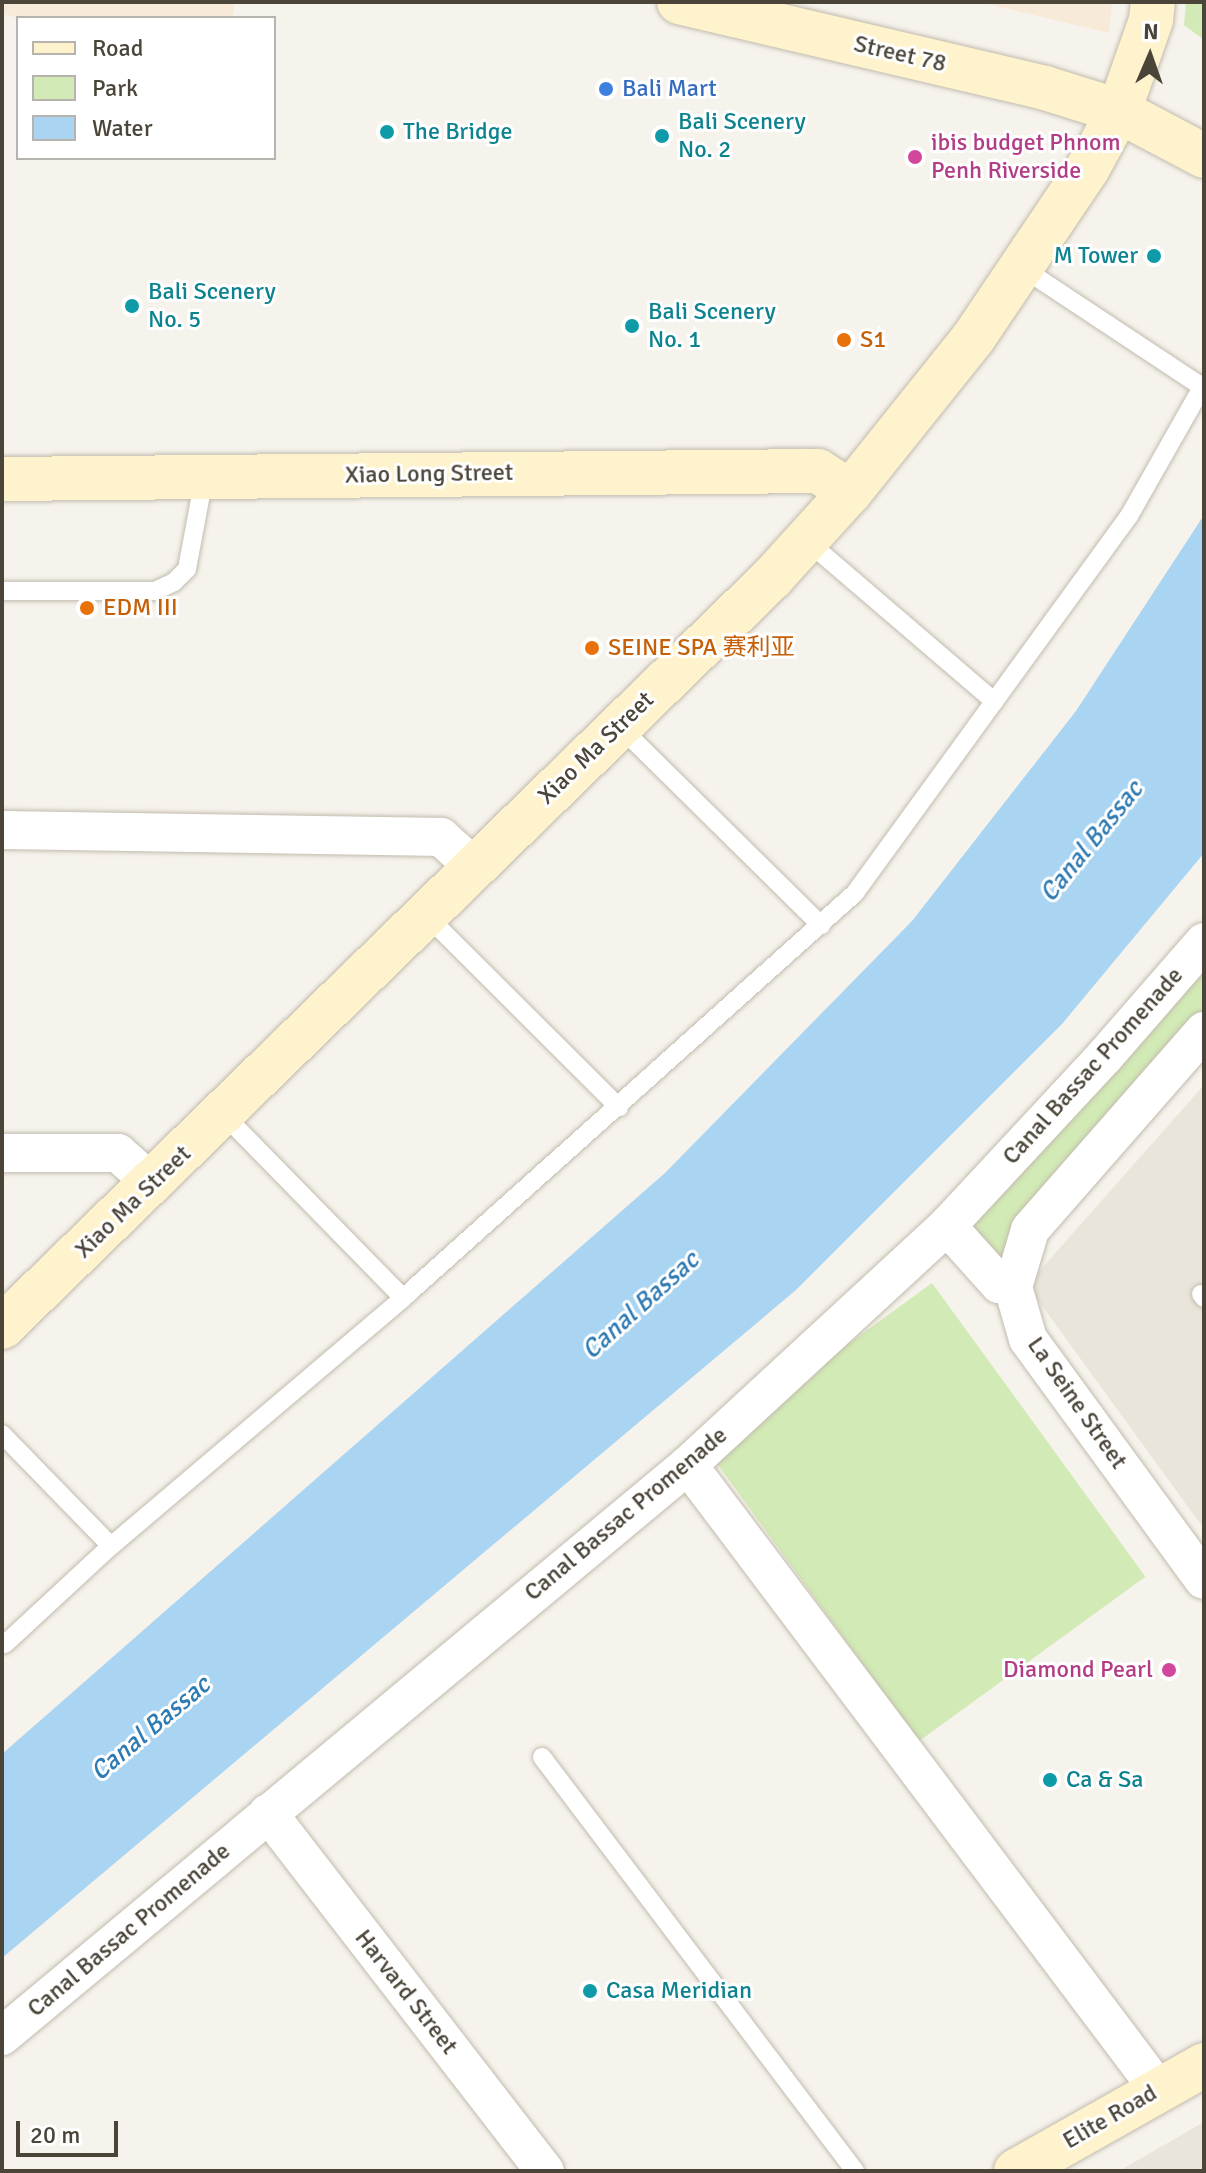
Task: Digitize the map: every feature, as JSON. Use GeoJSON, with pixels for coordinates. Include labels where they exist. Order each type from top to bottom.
{"type":"FeatureCollection","features":[{"type":"Feature","properties":{"kind":"main road","name":"Street 78"},"geometry":{"type":"LineString","coordinates":[[679,2],[778,14],[1119,111]]}},
{"type":"Feature","properties":{"kind":"main road","name":"Xiao Ma Street"},"geometry":{"type":"LineString","coordinates":[[2,1327],[153,1184],[473,866],[771,579],[850,492],[974,337],[1088,168],[1119,111],[1151,20],[1153,2]]}},
{"type":"Feature","properties":{"kind":"main road"},"geometry":{"type":"LineString","coordinates":[[1119,111],[1204,119]]}},
{"type":"Feature","properties":{"kind":"main road"},"geometry":{"type":"LineString","coordinates":[[1119,111],[1204,156]]}},
{"type":"Feature","properties":{"kind":"main road","name":"Xiao Long Street"},"geometry":{"type":"LineString","coordinates":[[2,479],[818,471],[850,492]]}},
{"type":"Feature","properties":{"kind":"main road","name":"Elite Road"},"geometry":{"type":"LineString","coordinates":[[1016,2171],[1204,2065]]}},
{"type":"Feature","properties":{"kind":"street"},"geometry":{"type":"LineString","coordinates":[[2,830],[441,837],[473,866]]}},
{"type":"Feature","properties":{"kind":"street","name":"Canal Bassac Promenade"},"geometry":{"type":"LineString","coordinates":[[2,2036],[688,1465],[947,1226],[1105,1056],[1204,942]]}},
{"type":"Feature","properties":{"kind":"street"},"geometry":{"type":"LineString","coordinates":[[947,1226],[999,1284],[1013,1287],[1030,1230],[1204,1031]]}},
{"type":"Feature","properties":{"kind":"street"},"geometry":{"type":"LineString","coordinates":[[2,1153],[118,1153],[153,1184]]}},
{"type":"Feature","properties":{"kind":"street","name":"La Seine Street"},"geometry":{"type":"LineString","coordinates":[[1013,1287],[1028,1339],[1204,1580]]}},
{"type":"Feature","properties":{"kind":"street"},"geometry":{"type":"LineString","coordinates":[[688,1465],[1158,2089]]}},
{"type":"Feature","properties":{"kind":"street","name":"Harvard Street"},"geometry":{"type":"LineString","coordinates":[[268,1813],[545,2171]]}},
{"type":"Feature","properties":{"kind":"lane"},"geometry":{"type":"LineString","coordinates":[[5,1644],[111,1546],[403,1298],[855,893],[1129,516],[1203,386],[1021,267]]}},
{"type":"Feature","properties":{"kind":"lane"},"geometry":{"type":"LineString","coordinates":[[2,591],[155,591],[174,582],[187,569],[204,477]]}},
{"type":"Feature","properties":{"kind":"lane"},"geometry":{"type":"LineString","coordinates":[[806,540],[994,701]]}},
{"type":"Feature","properties":{"kind":"lane"},"geometry":{"type":"LineString","coordinates":[[619,726],[821,925]]}},
{"type":"Feature","properties":{"kind":"lane"},"geometry":{"type":"LineString","coordinates":[[425,914],[619,1107]]}},
{"type":"Feature","properties":{"kind":"lane"},"geometry":{"type":"LineString","coordinates":[[223,1114],[403,1298]]}},
{"type":"Feature","properties":{"kind":"lane"},"geometry":{"type":"LineString","coordinates":[[2,1434],[111,1546]]}},
{"type":"Feature","properties":{"kind":"lane"},"geometry":{"type":"LineString","coordinates":[[542,1757],[855,2171]]}},
{"type":"Feature","properties":{"kind":"shaded area"},"geometry":{"type":"Polygon","coordinates":[[[2,2],[235,2],[232,16],[16,17],[2,14],[2,2]]]}},
{"type":"Feature","properties":{"kind":"shaded area"},"geometry":{"type":"Polygon","coordinates":[[[979,2],[1112,2],[1109,33],[979,2]]]}},
{"type":"Feature","properties":{"kind":"shaded area"},"geometry":{"type":"Polygon","coordinates":[[[1204,1085],[1204,1529],[1027,1285],[1204,1085]]]}},
{"type":"Feature","properties":{"kind":"shaded area"},"geometry":{"type":"Polygon","coordinates":[[[1204,2122],[1204,2171],[1119,2171],[1204,2122]]]}},
{"type":"Feature","properties":{"kind":"green space"},"geometry":{"type":"Polygon","coordinates":[[[1186,2],[1204,2],[1204,40],[1184,25],[1186,2]]]}},
{"type":"Feature","properties":{"kind":"green space"},"geometry":{"type":"Polygon","coordinates":[[[1204,942],[1204,1031],[1030,1230],[1013,1287],[947,1226],[1204,942]]]}},
{"type":"Feature","properties":{"kind":"green space"},"geometry":{"type":"Polygon","coordinates":[[[932,1283],[1145,1577],[919,1741],[705,1448],[932,1283]]]}},
{"type":"Feature","properties":{"kind":"water","name":"Canal Bassac"},"geometry":{"type":"Polygon","coordinates":[[[1204,515],[1204,853],[1062,1024],[796,1290],[2,1958],[2,1754],[665,1173],[912,921],[1076,711],[1204,515]]]}},
{"type":"Feature","properties":{"kind":"place","name":"Bali Mart"},"geometry":{"type":"Point","coordinates":[606,89]}},
{"type":"Feature","properties":{"kind":"place","name":"The Bridge"},"geometry":{"type":"Point","coordinates":[387,132]}},
{"type":"Feature","properties":{"kind":"place","name":"Bali Scenery No. 2"},"geometry":{"type":"Point","coordinates":[662,136]}},
{"type":"Feature","properties":{"kind":"place","name":"ibis budget Phnom Penh Riverside"},"geometry":{"type":"Point","coordinates":[915,157]}},
{"type":"Feature","properties":{"kind":"place","name":"M Tower"},"geometry":{"type":"Point","coordinates":[1154,256]}},
{"type":"Feature","properties":{"kind":"place","name":"Bali Scenery No. 5"},"geometry":{"type":"Point","coordinates":[132,306]}},
{"type":"Feature","properties":{"kind":"place","name":"Bali Scenery No. 1"},"geometry":{"type":"Point","coordinates":[632,326]}},
{"type":"Feature","properties":{"kind":"place","name":"S1"},"geometry":{"type":"Point","coordinates":[844,340]}},
{"type":"Feature","properties":{"kind":"place","name":"EDM III"},"geometry":{"type":"Point","coordinates":[87,608]}},
{"type":"Feature","properties":{"kind":"place","name":"SEINE SPA 赛利亚"},"geometry":{"type":"Point","coordinates":[592,648]}},
{"type":"Feature","properties":{"kind":"place","name":"Diamond Pearl"},"geometry":{"type":"Point","coordinates":[1169,1670]}},
{"type":"Feature","properties":{"kind":"place","name":"Ca & Sa"},"geometry":{"type":"Point","coordinates":[1050,1780]}},
{"type":"Feature","properties":{"kind":"place","name":"Casa Meridian"},"geometry":{"type":"Point","coordinates":[590,1991]}}]}
